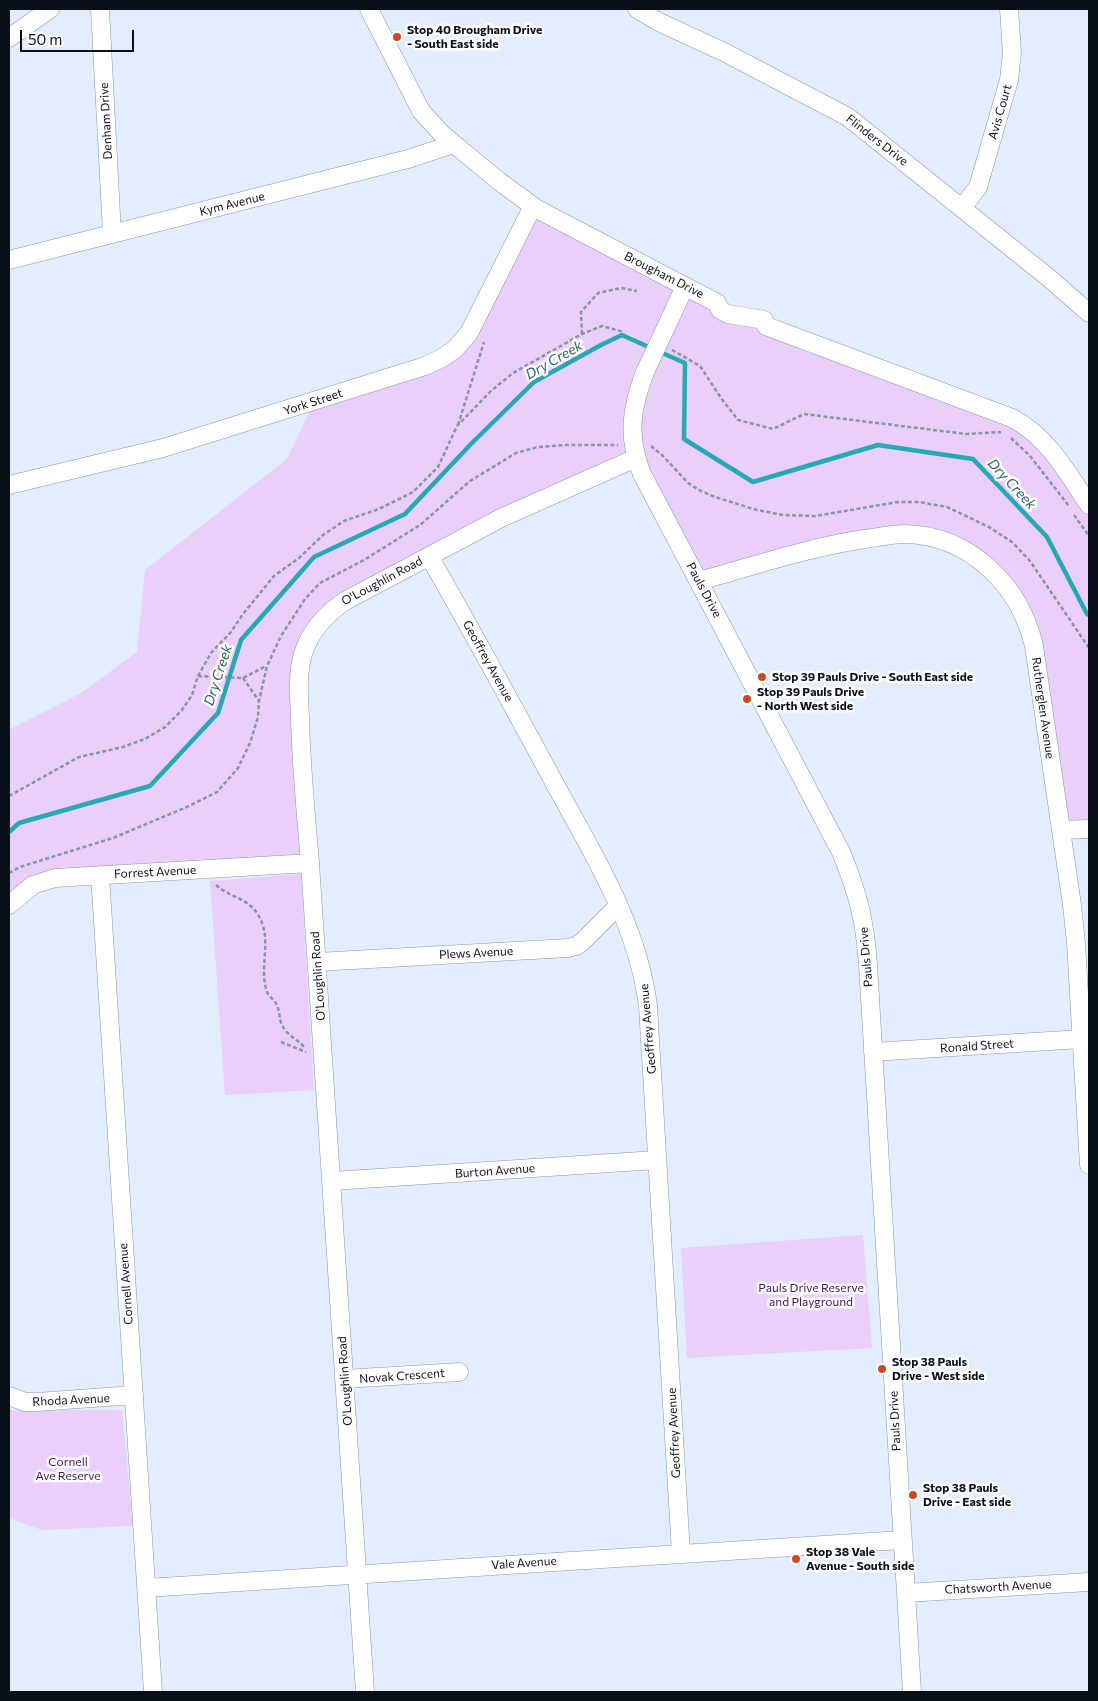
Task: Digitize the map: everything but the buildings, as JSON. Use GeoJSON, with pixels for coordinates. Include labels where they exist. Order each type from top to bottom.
{"type":"FeatureCollection","features":[{"type":"Feature","properties":{"kind":"street"},"geometry":{"type":"LineString","coordinates":[[9,38],[50,9]]}},
{"type":"Feature","properties":{"kind":"street","name":"Denham Drive"},"geometry":{"type":"LineString","coordinates":[[100,9],[112,233]]}},
{"type":"Feature","properties":{"kind":"street","name":"Brougham Drive"},"geometry":{"type":"LineString","coordinates":[[369,9],[421,111],[441,134],[533,206],[717,303],[720,310],[728,314],[764,320],[766,326],[1020,422],[1051,449],[1089,505]]}},
{"type":"Feature","properties":{"kind":"street","name":"Flinders Drive"},"geometry":{"type":"LineString","coordinates":[[637,9],[659,22],[724,52],[848,116],[1049,278],[1089,313]]}},
{"type":"Feature","properties":{"kind":"street","name":"Avis Court"},"geometry":{"type":"LineString","coordinates":[[962,208],[978,187],[1009,80],[1012,53],[1008,9]]}},
{"type":"Feature","properties":{"kind":"street","name":"Kym Avenue"},"geometry":{"type":"LineString","coordinates":[[9,260],[398,161],[454,144]]}},
{"type":"Feature","properties":{"kind":"street","name":"York Street"},"geometry":{"type":"LineString","coordinates":[[9,485],[172,445],[426,366],[442,358],[460,344],[475,324],[533,206]]}},
{"type":"Feature","properties":{"kind":"street","name":"Pauls Drive"},"geometry":{"type":"LineString","coordinates":[[685,286],[645,372],[637,394],[633,412],[632,432],[635,452],[648,485],[842,852],[861,909],[866,935],[912,1692]]}},
{"type":"Feature","properties":{"kind":"street","name":"O'Loughlin Road"},"geometry":{"type":"LineString","coordinates":[[365,1692],[301,742],[299,675],[304,653],[314,630],[338,605],[357,593],[501,518],[635,452]]}},
{"type":"Feature","properties":{"kind":"street","name":"Rutherglen Avenue"},"geometry":{"type":"LineString","coordinates":[[699,581],[825,546],[896,534],[930,537],[952,544],[973,555],[989,567],[1008,588],[1030,628],[1034,646],[1061,830],[1076,943],[1088,1113],[1089,1165]]}},
{"type":"Feature","properties":{"kind":"street","name":"Geoffrey Avenue"},"geometry":{"type":"LineString","coordinates":[[429,556],[487,658],[607,880],[636,948],[645,984],[681,1554]]}},
{"type":"Feature","properties":{"kind":"street"},"geometry":{"type":"LineString","coordinates":[[1061,830],[1089,829]]}},
{"type":"Feature","properties":{"kind":"street","name":"Forrest Avenue"},"geometry":{"type":"LineString","coordinates":[[9,906],[33,885],[47,880],[310,862]]}},
{"type":"Feature","properties":{"kind":"street","name":"Cornell Avenue"},"geometry":{"type":"LineString","coordinates":[[100,875],[153,1692]]}},
{"type":"Feature","properties":{"kind":"street","name":"Plews Avenue"},"geometry":{"type":"LineString","coordinates":[[317,962],[568,948],[582,942],[618,906]]}},
{"type":"Feature","properties":{"kind":"street","name":"Ronald Street"},"geometry":{"type":"LineString","coordinates":[[873,1052],[1082,1039]]}},
{"type":"Feature","properties":{"kind":"street","name":"Burton Avenue"},"geometry":{"type":"LineString","coordinates":[[332,1181],[657,1160]]}},
{"type":"Feature","properties":{"kind":"street","name":"Novak Crescent"},"geometry":{"type":"LineString","coordinates":[[344,1380],[459,1372]]}},
{"type":"Feature","properties":{"kind":"street","name":"Rhoda Avenue"},"geometry":{"type":"LineString","coordinates":[[9,1396],[25,1402],[38,1402],[134,1395]]}},
{"type":"Feature","properties":{"kind":"street","name":"Vale Avenue"},"geometry":{"type":"LineString","coordinates":[[146,1588],[902,1540]]}},
{"type":"Feature","properties":{"kind":"street","name":"Chatsworth Avenue"},"geometry":{"type":"LineString","coordinates":[[906,1593],[1089,1582]]}},
{"type":"Feature","properties":{"kind":"path"},"geometry":{"type":"LineString","coordinates":[[582,334],[582,312],[598,293],[621,288],[637,291]]}},
{"type":"Feature","properties":{"kind":"path"},"geometry":{"type":"LineString","coordinates":[[457,426],[491,391],[513,373],[582,334],[602,326],[624,332]]}},
{"type":"Feature","properties":{"kind":"path"},"geometry":{"type":"LineString","coordinates":[[9,796],[79,757],[123,747],[145,739],[159,731],[182,710],[192,695],[198,676],[211,653],[231,632],[274,576],[298,558],[323,535],[344,521],[379,509],[413,492],[438,467],[457,426],[485,339]]}},
{"type":"Feature","properties":{"kind":"path"},"geometry":{"type":"LineString","coordinates":[[670,348],[700,366],[738,420],[773,429],[804,414],[966,434],[1005,432]]}},
{"type":"Feature","properties":{"kind":"path"},"geometry":{"type":"LineString","coordinates":[[1011,438],[1030,456],[1069,507]]}},
{"type":"Feature","properties":{"kind":"path"},"geometry":{"type":"LineString","coordinates":[[9,873],[20,867],[113,838],[187,807],[217,792],[238,768],[250,743],[258,717],[259,702],[267,666],[285,629],[304,599],[320,583],[364,560],[420,525],[470,481],[516,453],[538,447],[566,445],[635,452]]}},
{"type":"Feature","properties":{"kind":"path"},"geometry":{"type":"LineString","coordinates":[[1074,514],[1089,536]]}},
{"type":"Feature","properties":{"kind":"path"},"geometry":{"type":"LineString","coordinates":[[198,676],[243,678],[267,666]]}},
{"type":"Feature","properties":{"kind":"path"},"geometry":{"type":"LineString","coordinates":[[243,678],[259,702]]}},
{"type":"Feature","properties":{"kind":"path"},"geometry":{"type":"LineString","coordinates":[[211,878],[225,892],[248,904],[256,911],[265,932],[267,945],[264,966],[268,994],[278,1007],[282,1026],[309,1053],[281,1042]]}},
{"type":"Feature","properties":{"kind":"green space"},"geometry":{"type":"Polygon","coordinates":[[[533,206],[717,303],[1012,418],[1089,505],[1089,829],[1061,830],[1032,635],[982,561],[899,534],[699,581],[635,453],[338,605],[301,666],[310,863],[47,880],[9,910],[9,730],[81,693],[137,652],[145,570],[287,459],[314,402],[425,366],[464,339],[533,206]]]}},
{"type":"Feature","properties":{"kind":"green space"},"geometry":{"type":"Polygon","coordinates":[[[301,874],[314,1090],[225,1095],[210,881],[301,874]]]}},
{"type":"Feature","properties":{"kind":"green space","name":"Pauls Drive Reserve and Playground"},"geometry":{"type":"Polygon","coordinates":[[[863,1235],[872,1348],[687,1358],[681,1248],[863,1235]]]}},
{"type":"Feature","properties":{"kind":"green space","name":"Cornell Ave Reserve"},"geometry":{"type":"Polygon","coordinates":[[[9,1410],[122,1410],[133,1526],[42,1530],[9,1518],[9,1410]]]}},
{"type":"Feature","properties":{"kind":"waterway","name":"Dry Creek"},"geometry":{"type":"LineString","coordinates":[[9,832],[19,823],[150,786],[218,713],[241,640],[314,557],[405,514],[471,444],[534,382],[622,335],[653,349]]}},
{"type":"Feature","properties":{"kind":"waterway","name":"Dry Creek"},"geometry":{"type":"LineString","coordinates":[[660,352],[685,363],[684,439],[753,482],[878,445],[973,459],[1047,537],[1089,615]]}},
{"type":"Feature","properties":{"kind":"place","name":"Stop 40 Brougham Drive - South East side"},"geometry":{"type":"Point","coordinates":[397,37]}},
{"type":"Feature","properties":{"kind":"place","name":"Stop 39 Pauls Drive - South East side"},"geometry":{"type":"Point","coordinates":[762,677]}},
{"type":"Feature","properties":{"kind":"place","name":"Stop 39 Pauls Drive - North West side"},"geometry":{"type":"Point","coordinates":[747,699]}},
{"type":"Feature","properties":{"kind":"place","name":"Stop 38 Pauls Drive - West side"},"geometry":{"type":"Point","coordinates":[882,1369]}},
{"type":"Feature","properties":{"kind":"place","name":"Stop 38 Pauls Drive - East side"},"geometry":{"type":"Point","coordinates":[913,1495]}},
{"type":"Feature","properties":{"kind":"place","name":"Stop 38 Vale Avenue - South side"},"geometry":{"type":"Point","coordinates":[796,1559]}}]}
